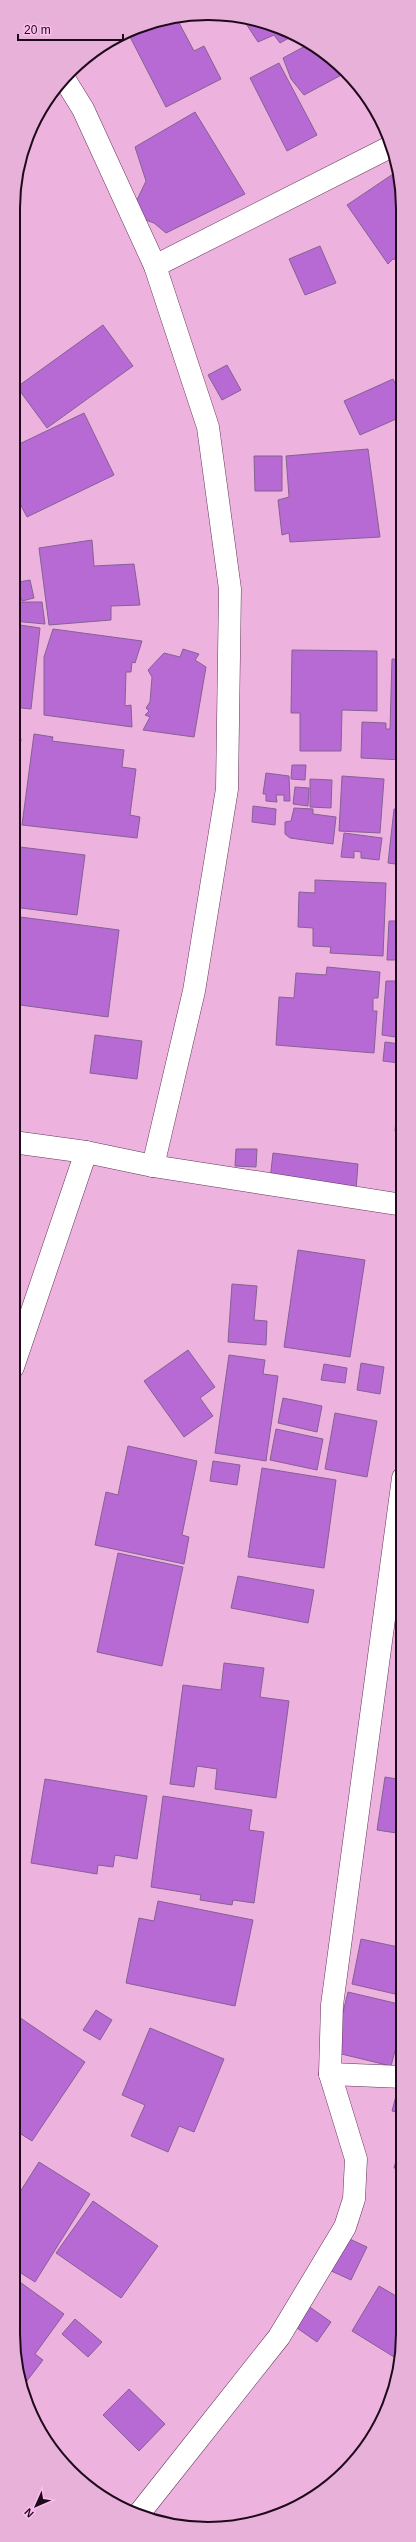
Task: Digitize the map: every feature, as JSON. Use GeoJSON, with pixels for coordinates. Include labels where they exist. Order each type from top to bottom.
{"type":"FeatureCollection","features":[{"type":"Feature","properties":{"kind":"street"},"geometry":{"type":"LineString","coordinates":[[67,84],[83,109],[155,266],[208,427],[230,589],[227,789],[194,991],[153,1166]]}},
{"type":"Feature","properties":{"kind":"street"},"geometry":{"type":"LineString","coordinates":[[155,266],[386,149]]}},
{"type":"Feature","properties":{"kind":"street"},"geometry":{"type":"LineString","coordinates":[[20,1143],[86,1152],[153,1166],[396,1204]]}},
{"type":"Feature","properties":{"kind":"street"},"geometry":{"type":"LineString","coordinates":[[20,1347],[86,1152]]}},
{"type":"Feature","properties":{"kind":"street"},"geometry":{"type":"LineString","coordinates":[[142,2510],[279,2338],[345,2227],[354,2199],[356,2159],[330,2074],[332,2005],[396,1530]]}},
{"type":"Feature","properties":{"kind":"street"},"geometry":{"type":"LineString","coordinates":[[330,2074],[396,2077]]}},
{"type":"Feature","properties":{"kind":"building"},"geometry":{"type":"Polygon","coordinates":[[[179,23],[194,51],[204,46],[221,79],[166,107],[130,37],[159,26],[179,23]]]}},
{"type":"Feature","properties":{"kind":"building"},"geometry":{"type":"Polygon","coordinates":[[[246,24],[257,26],[289,38],[280,43],[274,35],[258,42],[246,24]]]}},
{"type":"Feature","properties":{"kind":"building"},"geometry":{"type":"Polygon","coordinates":[[[304,47],[341,75],[304,95],[291,79],[283,58],[304,47]]]}},
{"type":"Feature","properties":{"kind":"building"},"geometry":{"type":"Polygon","coordinates":[[[279,63],[317,135],[287,151],[250,78],[279,63]]]}},
{"type":"Feature","properties":{"kind":"building"},"geometry":{"type":"Polygon","coordinates":[[[195,112],[245,194],[166,233],[154,223],[143,219],[136,202],[146,181],[135,147],[195,112]]]}},
{"type":"Feature","properties":{"kind":"building"},"geometry":{"type":"Polygon","coordinates":[[[393,174],[396,196],[396,260],[393,259],[388,264],[347,205],[393,174]]]}},
{"type":"Feature","properties":{"kind":"building"},"geometry":{"type":"Polygon","coordinates":[[[320,246],[336,283],[305,295],[289,259],[320,246]]]}},
{"type":"Feature","properties":{"kind":"building"},"geometry":{"type":"Polygon","coordinates":[[[103,325],[133,366],[47,428],[20,391],[20,385],[103,325]]]}},
{"type":"Feature","properties":{"kind":"building"},"geometry":{"type":"Polygon","coordinates":[[[227,365],[241,390],[222,400],[208,375],[227,365]]]}},
{"type":"Feature","properties":{"kind":"building"},"geometry":{"type":"Polygon","coordinates":[[[393,379],[396,385],[396,419],[360,435],[344,401],[393,379]]]}},
{"type":"Feature","properties":{"kind":"building"},"geometry":{"type":"Polygon","coordinates":[[[84,413],[114,475],[27,517],[20,504],[20,444],[84,413]]]}},
{"type":"Feature","properties":{"kind":"building"},"geometry":{"type":"Polygon","coordinates":[[[368,449],[380,537],[290,542],[289,533],[282,535],[278,500],[289,497],[286,456],[368,449]]]}},
{"type":"Feature","properties":{"kind":"building"},"geometry":{"type":"Polygon","coordinates":[[[254,456],[282,456],[282,491],[255,491],[254,456]]]}},
{"type":"Feature","properties":{"kind":"building"},"geometry":{"type":"Polygon","coordinates":[[[92,540],[94,566],[134,564],[140,605],[111,606],[111,620],[49,625],[39,548],[92,540]]]}},
{"type":"Feature","properties":{"kind":"building"},"geometry":{"type":"Polygon","coordinates":[[[30,580],[34,598],[22,601],[20,597],[20,582],[30,580]]]}},
{"type":"Feature","properties":{"kind":"building"},"geometry":{"type":"Polygon","coordinates":[[[20,602],[42,602],[45,624],[20,622],[20,602]]]}},
{"type":"Feature","properties":{"kind":"building"},"geometry":{"type":"Polygon","coordinates":[[[20,625],[40,628],[31,709],[20,708],[20,625]]]}},
{"type":"Feature","properties":{"kind":"building"},"geometry":{"type":"Polygon","coordinates":[[[53,629],[142,641],[135,663],[132,662],[131,672],[126,672],[125,706],[131,705],[132,727],[44,715],[44,657],[53,629]]]}},
{"type":"Feature","properties":{"kind":"building"},"geometry":{"type":"Polygon","coordinates":[[[183,649],[199,654],[195,660],[206,667],[194,737],[143,730],[150,717],[145,715],[149,711],[146,708],[150,702],[152,677],[148,670],[164,653],[180,657],[183,649]]]}},
{"type":"Feature","properties":{"kind":"building"},"geometry":{"type":"Polygon","coordinates":[[[292,650],[377,651],[377,711],[342,710],[341,751],[300,751],[300,713],[291,713],[292,650]]]}},
{"type":"Feature","properties":{"kind":"building"},"geometry":{"type":"Polygon","coordinates":[[[392,659],[396,659],[396,760],[361,758],[362,722],[386,723],[386,729],[390,729],[392,659]]]}},
{"type":"Feature","properties":{"kind":"building"},"geometry":{"type":"Polygon","coordinates":[[[34,734],[53,737],[52,741],[124,750],[122,767],[136,769],[130,815],[140,817],[137,838],[22,825],[34,734]]]}},
{"type":"Feature","properties":{"kind":"building"},"geometry":{"type":"Polygon","coordinates":[[[292,765],[306,765],[305,780],[291,779],[292,765]]]}},
{"type":"Feature","properties":{"kind":"building"},"geometry":{"type":"Polygon","coordinates":[[[266,773],[289,776],[290,801],[284,801],[284,795],[276,795],[277,802],[266,801],[266,794],[263,794],[266,773]]]}},
{"type":"Feature","properties":{"kind":"building"},"geometry":{"type":"Polygon","coordinates":[[[342,776],[384,779],[380,833],[339,831],[342,776]]]}},
{"type":"Feature","properties":{"kind":"building"},"geometry":{"type":"Polygon","coordinates":[[[310,779],[332,780],[331,808],[310,807],[310,779]]]}},
{"type":"Feature","properties":{"kind":"building"},"geometry":{"type":"Polygon","coordinates":[[[295,787],[309,788],[308,806],[293,804],[295,787]]]}},
{"type":"Feature","properties":{"kind":"building"},"geometry":{"type":"Polygon","coordinates":[[[253,806],[276,809],[275,825],[252,822],[253,806]]]}},
{"type":"Feature","properties":{"kind":"building"},"geometry":{"type":"Polygon","coordinates":[[[294,808],[313,809],[313,814],[336,817],[333,844],[290,838],[285,834],[285,822],[291,821],[294,808]]]}},
{"type":"Feature","properties":{"kind":"building"},"geometry":{"type":"Polygon","coordinates":[[[394,809],[396,809],[396,864],[388,863],[394,809]]]}},
{"type":"Feature","properties":{"kind":"building"},"geometry":{"type":"Polygon","coordinates":[[[344,833],[382,838],[379,860],[361,858],[361,852],[354,851],[354,858],[341,857],[344,833]]]}},
{"type":"Feature","properties":{"kind":"building"},"geometry":{"type":"Polygon","coordinates":[[[20,847],[85,855],[77,915],[20,908],[20,847]]]}},
{"type":"Feature","properties":{"kind":"building"},"geometry":{"type":"Polygon","coordinates":[[[315,880],[386,883],[383,956],[330,953],[331,947],[313,946],[313,928],[298,927],[299,892],[315,893],[315,880]]]}},
{"type":"Feature","properties":{"kind":"building"},"geometry":{"type":"Polygon","coordinates":[[[20,917],[119,930],[108,1017],[20,1005],[20,917]]]}},
{"type":"Feature","properties":{"kind":"building"},"geometry":{"type":"Polygon","coordinates":[[[389,921],[396,921],[396,960],[387,960],[389,921]]]}},
{"type":"Feature","properties":{"kind":"building"},"geometry":{"type":"Polygon","coordinates":[[[327,967],[380,972],[378,998],[373,998],[373,1011],[377,1011],[374,1053],[276,1045],[279,997],[294,998],[296,973],[326,975],[327,967]]]}},
{"type":"Feature","properties":{"kind":"building"},"geometry":{"type":"Polygon","coordinates":[[[386,981],[396,981],[396,1037],[382,1035],[386,981]]]}},
{"type":"Feature","properties":{"kind":"building"},"geometry":{"type":"Polygon","coordinates":[[[95,1035],[142,1041],[137,1079],[90,1073],[95,1035]]]}},
{"type":"Feature","properties":{"kind":"building"},"geometry":{"type":"Polygon","coordinates":[[[385,1042],[396,1043],[396,1063],[383,1061],[385,1042]]]}},
{"type":"Feature","properties":{"kind":"building"},"geometry":{"type":"Polygon","coordinates":[[[236,1149],[257,1149],[256,1167],[235,1166],[236,1149]]]}},
{"type":"Feature","properties":{"kind":"building"},"geometry":{"type":"Polygon","coordinates":[[[273,1153],[358,1164],[356,1190],[270,1180],[273,1153]]]}},
{"type":"Feature","properties":{"kind":"building"},"geometry":{"type":"Polygon","coordinates":[[[298,1250],[365,1260],[350,1357],[284,1347],[298,1250]]]}},
{"type":"Feature","properties":{"kind":"building"},"geometry":{"type":"Polygon","coordinates":[[[232,1284],[257,1286],[254,1320],[267,1321],[266,1345],[228,1342],[232,1284]]]}},
{"type":"Feature","properties":{"kind":"building"},"geometry":{"type":"Polygon","coordinates":[[[188,1350],[215,1387],[200,1398],[213,1416],[184,1437],[144,1381],[188,1350]]]}},
{"type":"Feature","properties":{"kind":"building"},"geometry":{"type":"Polygon","coordinates":[[[229,1355],[265,1360],[263,1374],[278,1376],[266,1461],[215,1453],[229,1355]]]}},
{"type":"Feature","properties":{"kind":"building"},"geometry":{"type":"Polygon","coordinates":[[[361,1363],[384,1367],[380,1394],[357,1390],[361,1363]]]}},
{"type":"Feature","properties":{"kind":"building"},"geometry":{"type":"Polygon","coordinates":[[[324,1364],[347,1368],[345,1383],[321,1380],[324,1364]]]}},
{"type":"Feature","properties":{"kind":"building"},"geometry":{"type":"Polygon","coordinates":[[[283,1398],[322,1406],[317,1432],[278,1423],[283,1398]]]}},
{"type":"Feature","properties":{"kind":"building"},"geometry":{"type":"Polygon","coordinates":[[[335,1413],[377,1421],[367,1477],[325,1469],[335,1413]]]}},
{"type":"Feature","properties":{"kind":"building"},"geometry":{"type":"Polygon","coordinates":[[[276,1429],[323,1439],[317,1470],[270,1460],[276,1429]]]}},
{"type":"Feature","properties":{"kind":"building"},"geometry":{"type":"Polygon","coordinates":[[[128,1446],[197,1461],[182,1535],[189,1537],[184,1564],[95,1545],[106,1492],[118,1495],[128,1446]]]}},
{"type":"Feature","properties":{"kind":"building"},"geometry":{"type":"Polygon","coordinates":[[[213,1461],[240,1465],[237,1485],[210,1481],[213,1461]]]}},
{"type":"Feature","properties":{"kind":"building"},"geometry":{"type":"Polygon","coordinates":[[[262,1468],[336,1480],[324,1568],[248,1557],[262,1468]]]}},
{"type":"Feature","properties":{"kind":"building"},"geometry":{"type":"Polygon","coordinates":[[[118,1553],[183,1567],[162,1666],[97,1652],[118,1553]]]}},
{"type":"Feature","properties":{"kind":"building"},"geometry":{"type":"Polygon","coordinates":[[[238,1576],[314,1590],[308,1623],[231,1608],[238,1576]]]}},
{"type":"Feature","properties":{"kind":"building"},"geometry":{"type":"Polygon","coordinates":[[[224,1663],[264,1668],[260,1697],[289,1701],[276,1798],[215,1789],[217,1769],[197,1766],[194,1787],[170,1784],[183,1685],[221,1690],[224,1663]]]}},
{"type":"Feature","properties":{"kind":"building"},"geometry":{"type":"Polygon","coordinates":[[[385,1777],[396,1779],[396,1833],[377,1830],[385,1777]]]}},
{"type":"Feature","properties":{"kind":"building"},"geometry":{"type":"Polygon","coordinates":[[[45,1779],[147,1796],[137,1859],[115,1855],[113,1867],[98,1865],[97,1874],[31,1863],[45,1779]]]}},
{"type":"Feature","properties":{"kind":"building"},"geometry":{"type":"Polygon","coordinates":[[[163,1796],[252,1810],[249,1830],[264,1832],[254,1903],[233,1900],[232,1905],[200,1900],[201,1895],[151,1887],[163,1796]]]}},
{"type":"Feature","properties":{"kind":"building"},"geometry":{"type":"Polygon","coordinates":[[[158,1901],[253,1920],[235,2006],[126,1983],[139,1918],[154,1921],[158,1901]]]}},
{"type":"Feature","properties":{"kind":"building"},"geometry":{"type":"Polygon","coordinates":[[[361,1939],[396,1946],[395,1994],[352,1984],[361,1939]]]}},
{"type":"Feature","properties":{"kind":"building"},"geometry":{"type":"Polygon","coordinates":[[[348,1992],[396,2003],[396,2047],[391,2066],[333,2052],[348,1992]]]}},
{"type":"Feature","properties":{"kind":"building"},"geometry":{"type":"Polygon","coordinates":[[[96,2010],[112,2020],[100,2040],[83,2030],[96,2010]]]}},
{"type":"Feature","properties":{"kind":"building"},"geometry":{"type":"Polygon","coordinates":[[[20,2018],[85,2062],[32,2141],[20,2133],[20,2018]]]}},
{"type":"Feature","properties":{"kind":"building"},"geometry":{"type":"Polygon","coordinates":[[[150,2028],[224,2059],[194,2132],[179,2126],[168,2152],[131,2136],[145,2105],[122,2095],[150,2028]]]}},
{"type":"Feature","properties":{"kind":"building"},"geometry":{"type":"Polygon","coordinates":[[[396,2096],[396,2112],[392,2111],[396,2096]]]}},
{"type":"Feature","properties":{"kind":"building"},"geometry":{"type":"Polygon","coordinates":[[[39,2162],[90,2194],[35,2282],[20,2272],[20,2192],[39,2162]]]}},
{"type":"Feature","properties":{"kind":"building"},"geometry":{"type":"Polygon","coordinates":[[[93,2201],[158,2246],[121,2298],[56,2253],[93,2201]]]}},
{"type":"Feature","properties":{"kind":"building"},"geometry":{"type":"Polygon","coordinates":[[[343,2236],[367,2247],[351,2280],[327,2269],[343,2236]]]}},
{"type":"Feature","properties":{"kind":"building"},"geometry":{"type":"Polygon","coordinates":[[[20,2282],[64,2314],[35,2354],[43,2360],[26,2382],[20,2346],[20,2282]]]}},
{"type":"Feature","properties":{"kind":"building"},"geometry":{"type":"Polygon","coordinates":[[[379,2286],[396,2296],[396,2346],[394,2357],[352,2331],[379,2286]]]}},
{"type":"Feature","properties":{"kind":"building"},"geometry":{"type":"Polygon","coordinates":[[[304,2303],[331,2322],[317,2342],[290,2323],[304,2303]]]}},
{"type":"Feature","properties":{"kind":"building"},"geometry":{"type":"Polygon","coordinates":[[[75,2319],[102,2342],[88,2357],[62,2334],[75,2319]]]}},
{"type":"Feature","properties":{"kind":"building"},"geometry":{"type":"Polygon","coordinates":[[[129,2389],[165,2424],[139,2451],[103,2415],[129,2389]]]}}]}
